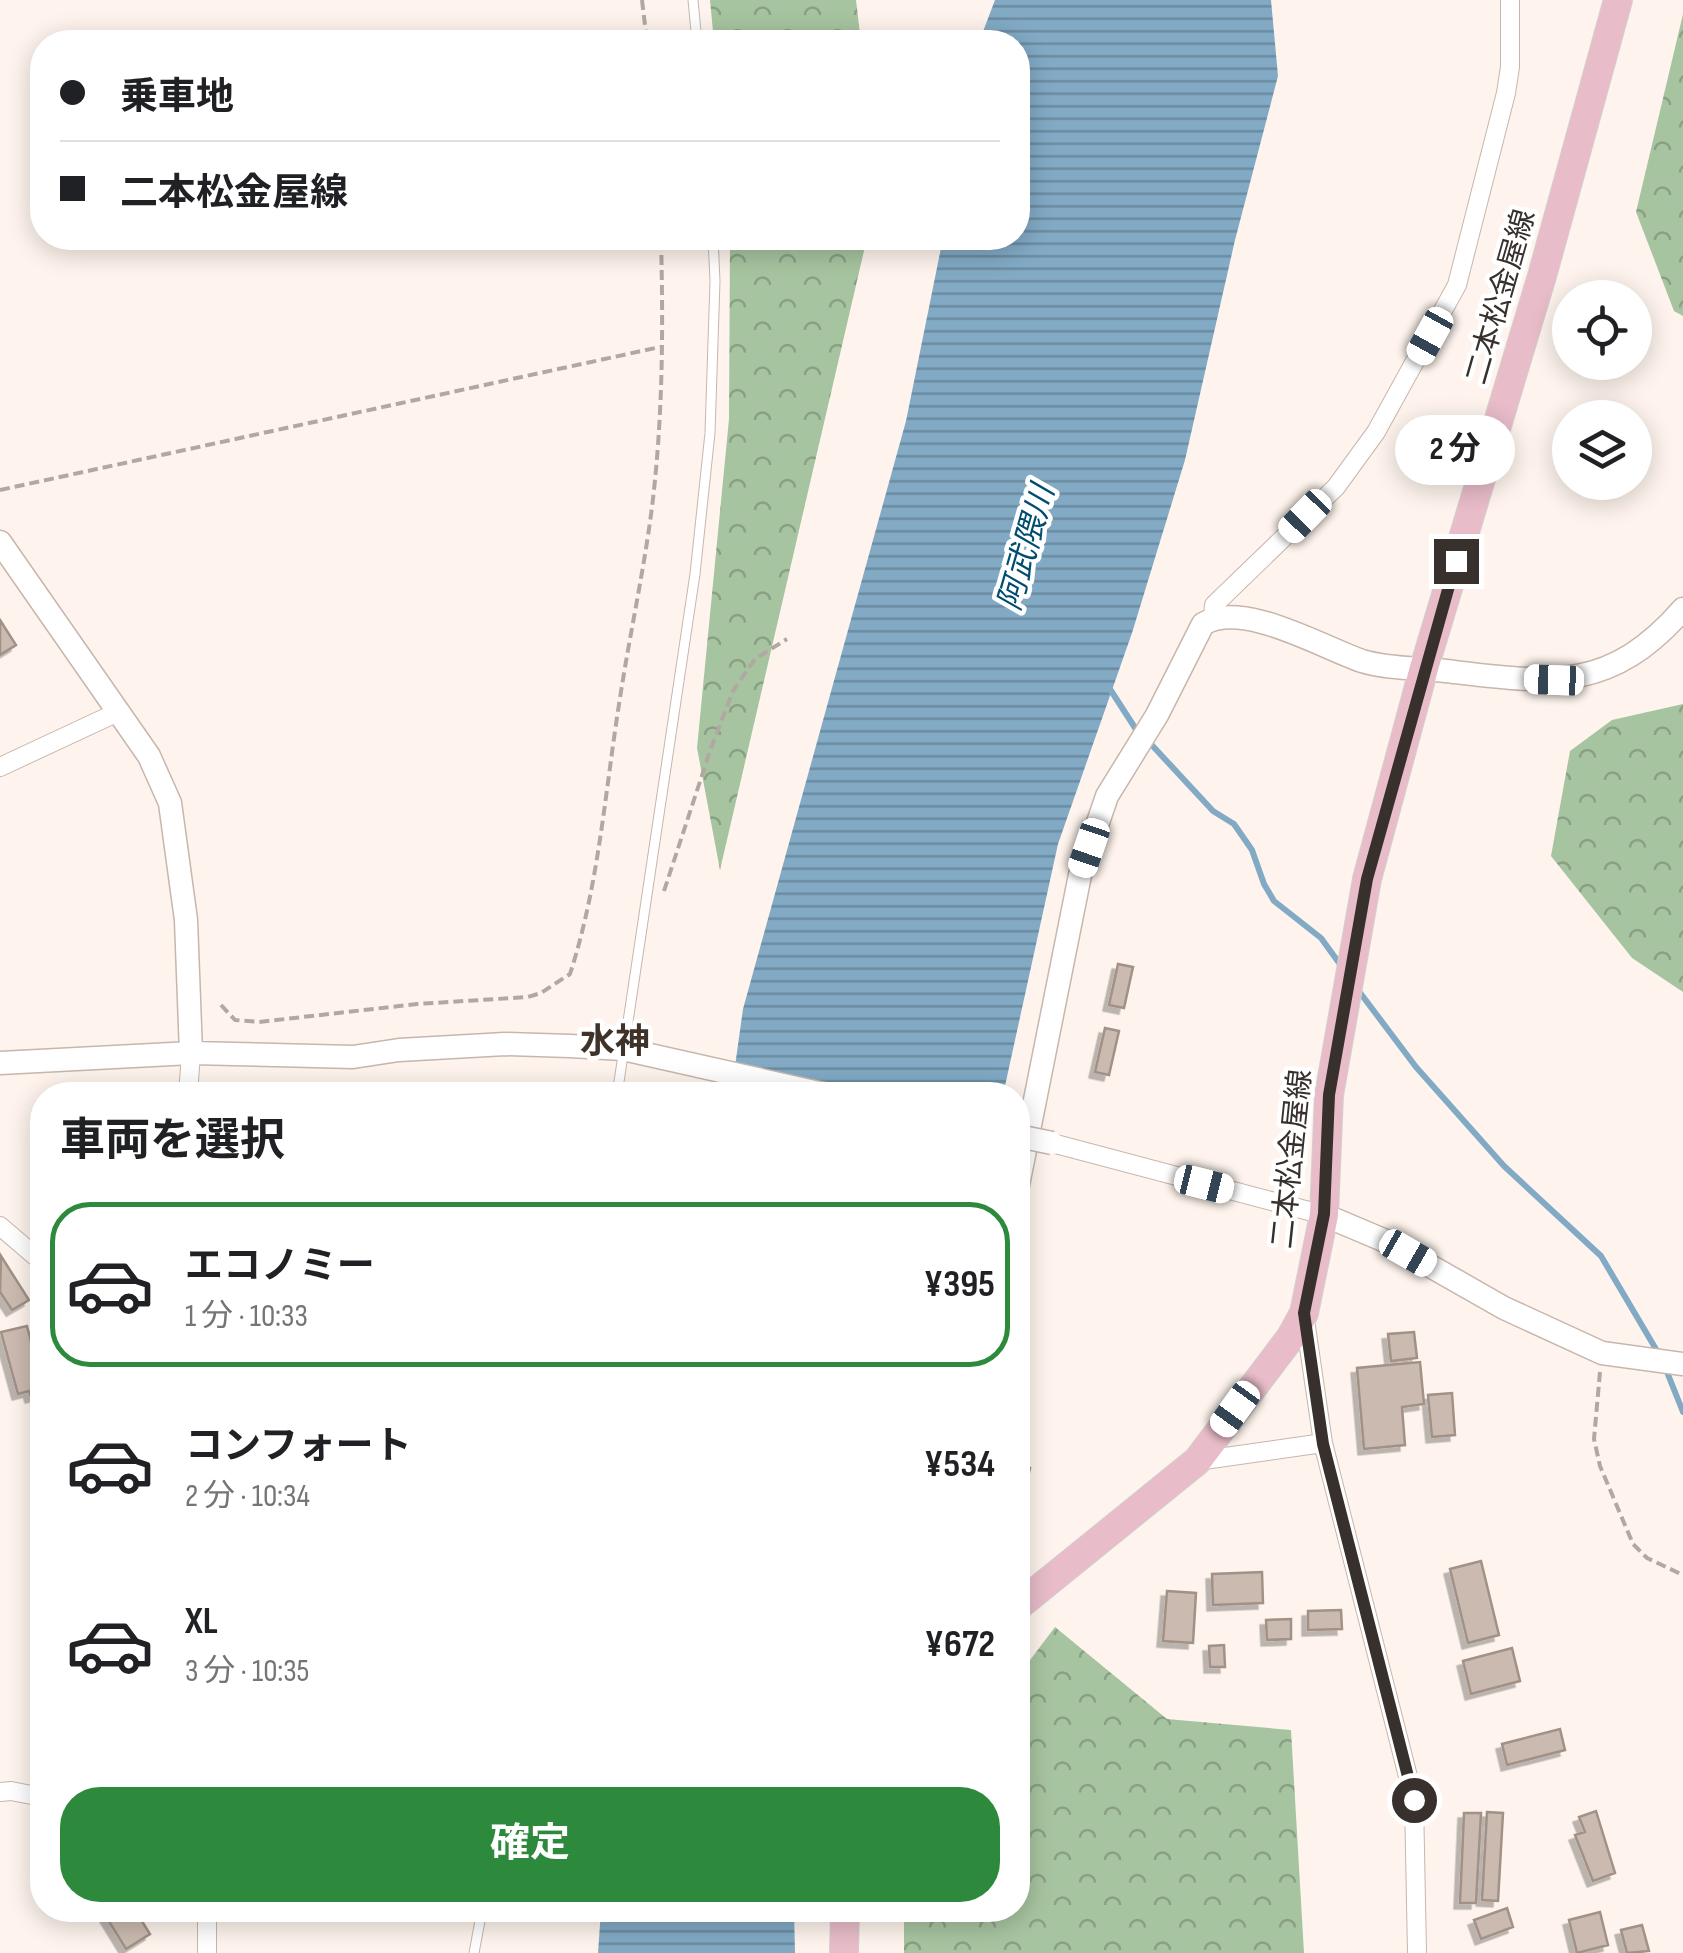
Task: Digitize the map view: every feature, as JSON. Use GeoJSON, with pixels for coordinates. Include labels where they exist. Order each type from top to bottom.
{"type":"FeatureCollection","features":[{"type":"Feature","properties":{"kind":"main road","name":"二本松金屋線"},"geometry":{"type":"LineString","coordinates":[[1030,1596],[1198,1461],[1291,1337],[1304,1313],[1324,1214],[1329,1095],[1367,879],[1424,668],[1542,276],[1618,0]]}},
{"type":"Feature","properties":{"kind":"main road"},"geometry":{"type":"LineString","coordinates":[[844,1953],[845,1922]]}},
{"type":"Feature","properties":{"kind":"street"},"geometry":{"type":"LineString","coordinates":[[1213,618],[1214,605],[1336,487],[1358,458],[1457,285],[1506,93],[1510,0]]}},
{"type":"Feature","properties":{"kind":"street"},"geometry":{"type":"LineString","coordinates":[[0,543],[149,756],[170,803],[186,920],[189,1082]]}},
{"type":"Feature","properties":{"kind":"street"},"geometry":{"type":"LineString","coordinates":[[1030,1125],[1080,875],[1107,796],[1157,715],[1196,634],[1213,618],[1255,621],[1367,662],[1554,680],[1595,672],[1626,660],[1656,641],[1683,610]]}},
{"type":"Feature","properties":{"kind":"street"},"geometry":{"type":"LineString","coordinates":[[0,766],[118,712]]}},
{"type":"Feature","properties":{"kind":"street"},"geometry":{"type":"LineString","coordinates":[[0,1063],[191,1053],[353,1057],[399,1050],[505,1044],[623,1048],[768,1082]]}},
{"type":"Feature","properties":{"kind":"street"},"geometry":{"type":"LineString","coordinates":[[1030,1139],[1324,1214],[1388,1242],[1504,1308],[1602,1353],[1683,1364]]}},
{"type":"Feature","properties":{"kind":"street"},"geometry":{"type":"LineString","coordinates":[[0,1226],[30,1252]]}},
{"type":"Feature","properties":{"kind":"street"},"geometry":{"type":"LineString","coordinates":[[1304,1313],[1323,1444],[1414,1800],[1416,1953]]}},
{"type":"Feature","properties":{"kind":"street"},"geometry":{"type":"LineString","coordinates":[[1198,1461],[1323,1444]]}},
{"type":"Feature","properties":{"kind":"street"},"geometry":{"type":"LineString","coordinates":[[0,1792],[30,1796]]}},
{"type":"Feature","properties":{"kind":"street"},"geometry":{"type":"LineString","coordinates":[[207,1922],[207,1953]]}},
{"type":"Feature","properties":{"kind":"lane"},"geometry":{"type":"LineString","coordinates":[[692,0],[696,30]]}},
{"type":"Feature","properties":{"kind":"lane"},"geometry":{"type":"LineString","coordinates":[[619,1082],[695,574],[710,432],[714,250]]}},
{"type":"Feature","properties":{"kind":"lane"},"geometry":{"type":"LineString","coordinates":[[474,1953],[480,1922]]}},
{"type":"Feature","properties":{"kind":"path"},"geometry":{"type":"LineString","coordinates":[[642,0],[646,30]]}},
{"type":"Feature","properties":{"kind":"path"},"geometry":{"type":"LineString","coordinates":[[220,1005],[236,1020],[259,1022],[417,1004],[507,1000],[541,993],[570,974],[584,926],[604,819],[655,480],[662,250]]}},
{"type":"Feature","properties":{"kind":"path"},"geometry":{"type":"LineString","coordinates":[[0,490],[662,347]]}},
{"type":"Feature","properties":{"kind":"path"},"geometry":{"type":"LineString","coordinates":[[648,906],[661,900],[733,691],[756,659],[787,639]]}},
{"type":"Feature","properties":{"kind":"path"},"geometry":{"type":"LineString","coordinates":[[1602,1353],[1594,1439],[1600,1466],[1633,1544],[1647,1558],[1683,1576]]}},
{"type":"Feature","properties":{"kind":"green space"},"geometry":{"type":"Polygon","coordinates":[[[710,0],[856,0],[860,30],[713,30],[710,0]]]}},
{"type":"Feature","properties":{"kind":"green space"},"geometry":{"type":"Polygon","coordinates":[[[1683,14],[1683,316],[1674,311],[1636,212],[1683,14]]]}},
{"type":"Feature","properties":{"kind":"green space"},"geometry":{"type":"Polygon","coordinates":[[[730,250],[864,250],[720,870],[697,748],[729,419],[730,250]]]}},
{"type":"Feature","properties":{"kind":"green space"},"geometry":{"type":"Polygon","coordinates":[[[1683,704],[1683,992],[1632,958],[1551,856],[1570,751],[1612,720],[1683,704]]]}},
{"type":"Feature","properties":{"kind":"green space"},"geometry":{"type":"Polygon","coordinates":[[[1055,1627],[1167,1719],[1291,1730],[1304,1953],[904,1953],[904,1922],[1030,1922],[1030,1660],[1055,1627]]]}},
{"type":"Feature","properties":{"kind":"water","name":"阿武隈川"},"geometry":{"type":"Polygon","coordinates":[[[995,0],[1271,0],[1278,76],[1235,240],[1185,460],[1132,633],[1058,844],[1006,1082],[733,1082],[743,1009],[906,421],[941,250],[1030,250],[1030,30],[984,30],[995,0]]]}},
{"type":"Feature","properties":{"kind":"water"},"geometry":{"type":"Polygon","coordinates":[[[600,1922],[794,1922],[795,1953],[598,1953],[600,1922]]]}},
{"type":"Feature","properties":{"kind":"building"},"geometry":{"type":"Polygon","coordinates":[[[0,620],[16,645],[0,655],[0,620]]]}},
{"type":"Feature","properties":{"kind":"building"},"geometry":{"type":"Polygon","coordinates":[[[1118,964],[1133,967],[1124,1008],[1109,1005],[1118,964]]]}},
{"type":"Feature","properties":{"kind":"building"},"geometry":{"type":"Polygon","coordinates":[[[1105,1028],[1119,1031],[1109,1075],[1095,1072],[1105,1028]]]}},
{"type":"Feature","properties":{"kind":"building"},"geometry":{"type":"Polygon","coordinates":[[[1,1256],[29,1300],[12,1310],[0,1292],[1,1256]]]}},
{"type":"Feature","properties":{"kind":"building"},"geometry":{"type":"Polygon","coordinates":[[[27,1326],[30,1394],[18,1394],[1,1332],[27,1326]]]}},
{"type":"Feature","properties":{"kind":"building"},"geometry":{"type":"Polygon","coordinates":[[[1414,1332],[1417,1358],[1391,1361],[1388,1334],[1414,1332]]]}},
{"type":"Feature","properties":{"kind":"building"},"geometry":{"type":"Polygon","coordinates":[[[1420,1362],[1424,1404],[1402,1407],[1405,1445],[1364,1449],[1357,1368],[1420,1362]]]}},
{"type":"Feature","properties":{"kind":"building"},"geometry":{"type":"Polygon","coordinates":[[[1452,1393],[1455,1435],[1432,1437],[1428,1395],[1452,1393]]]}},
{"type":"Feature","properties":{"kind":"building"},"geometry":{"type":"Polygon","coordinates":[[[1481,1561],[1499,1635],[1468,1643],[1450,1569],[1481,1561]]]}},
{"type":"Feature","properties":{"kind":"building"},"geometry":{"type":"Polygon","coordinates":[[[1262,1572],[1263,1603],[1213,1605],[1212,1574],[1262,1572]]]}},
{"type":"Feature","properties":{"kind":"building"},"geometry":{"type":"Polygon","coordinates":[[[1167,1591],[1196,1593],[1193,1643],[1163,1641],[1167,1591]]]}},
{"type":"Feature","properties":{"kind":"building"},"geometry":{"type":"Polygon","coordinates":[[[1341,1610],[1342,1629],[1308,1630],[1308,1611],[1341,1610]]]}},
{"type":"Feature","properties":{"kind":"building"},"geometry":{"type":"Polygon","coordinates":[[[1291,1619],[1291,1639],[1267,1640],[1266,1620],[1291,1619]]]}},
{"type":"Feature","properties":{"kind":"building"},"geometry":{"type":"Polygon","coordinates":[[[1224,1645],[1225,1667],[1210,1667],[1209,1646],[1224,1645]]]}},
{"type":"Feature","properties":{"kind":"building"},"geometry":{"type":"Polygon","coordinates":[[[1512,1648],[1520,1681],[1471,1694],[1463,1661],[1512,1648]]]}},
{"type":"Feature","properties":{"kind":"building"},"geometry":{"type":"Polygon","coordinates":[[[1560,1729],[1565,1750],[1507,1765],[1502,1744],[1560,1729]]]}},
{"type":"Feature","properties":{"kind":"building"},"geometry":{"type":"Polygon","coordinates":[[[1596,1811],[1615,1873],[1593,1881],[1575,1835],[1585,1832],[1579,1817],[1596,1811]]]}},
{"type":"Feature","properties":{"kind":"building"},"geometry":{"type":"Polygon","coordinates":[[[1487,1812],[1503,1813],[1498,1901],[1482,1900],[1487,1812]]]}},
{"type":"Feature","properties":{"kind":"building"},"geometry":{"type":"Polygon","coordinates":[[[1464,1813],[1481,1813],[1476,1903],[1460,1903],[1464,1813]]]}},
{"type":"Feature","properties":{"kind":"building"},"geometry":{"type":"Polygon","coordinates":[[[1507,1908],[1513,1927],[1481,1939],[1474,1920],[1507,1908]]]}},
{"type":"Feature","properties":{"kind":"building"},"geometry":{"type":"Polygon","coordinates":[[[1600,1912],[1608,1945],[1577,1953],[1569,1920],[1600,1912]]]}},
{"type":"Feature","properties":{"kind":"building"},"geometry":{"type":"Polygon","coordinates":[[[109,1922],[142,1922],[150,1934],[126,1949],[109,1922]]]}},
{"type":"Feature","properties":{"kind":"building"},"geometry":{"type":"Polygon","coordinates":[[[1642,1925],[1649,1951],[1627,1953],[1621,1930],[1642,1925]]]}},
{"type":"Feature","properties":{"kind":"waterway"},"geometry":{"type":"LineString","coordinates":[[1108,686],[1139,734]]}},
{"type":"Feature","properties":{"kind":"waterway"},"geometry":{"type":"LineString","coordinates":[[1149,742],[1213,811],[1234,824],[1252,850],[1274,901],[1321,938],[1342,967]]}},
{"type":"Feature","properties":{"kind":"waterway"},"geometry":{"type":"LineString","coordinates":[[1358,990],[1416,1067],[1504,1166],[1601,1256],[1660,1356]]}},
{"type":"Feature","properties":{"kind":"waterway"},"geometry":{"type":"LineString","coordinates":[[1665,1367],[1683,1412]]}},
{"type":"Feature","properties":{"kind":"district","name":"水神"},"geometry":{"type":"Point","coordinates":[615,1042]}},
{"type":"Feature","properties":{"kind":"route"},"geometry":{"type":"LineString","coordinates":[[1414,1800],[1323,1444],[1304,1313],[1324,1214],[1329,1095],[1367,879],[1456,561]]}}]}
